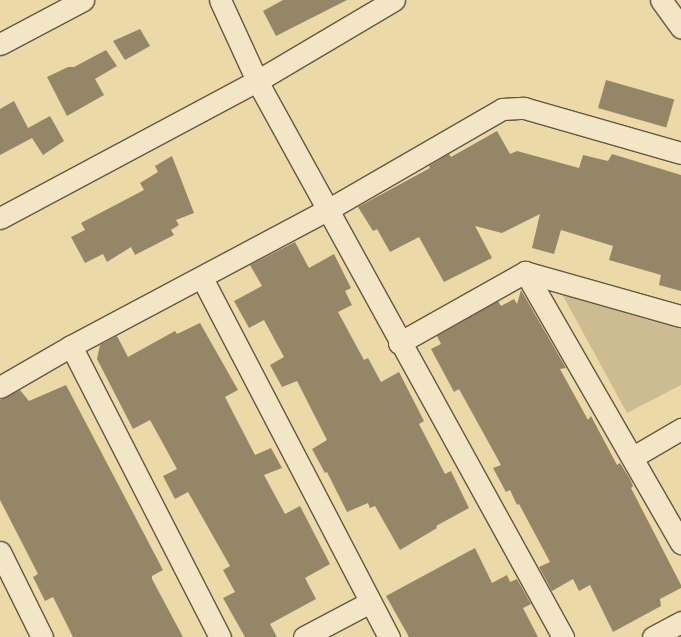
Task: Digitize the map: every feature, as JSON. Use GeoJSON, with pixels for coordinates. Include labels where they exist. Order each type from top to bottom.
{"type":"FeatureCollection","features":[{"type":"Feature","properties":{"kind":"street"},"geometry":{"type":"LineString","coordinates":[[0,44],[83,0]]}},
{"type":"Feature","properties":{"kind":"street"},"geometry":{"type":"LineString","coordinates":[[220,0],[256,80],[329,209],[399,342],[563,637]]}},
{"type":"Feature","properties":{"kind":"street"},"geometry":{"type":"LineString","coordinates":[[0,218],[256,80],[394,0]]}},
{"type":"Feature","properties":{"kind":"street"},"geometry":{"type":"LineString","coordinates":[[661,0],[681,28]]}},
{"type":"Feature","properties":{"kind":"street"},"geometry":{"type":"LineString","coordinates":[[0,387],[71,346],[329,209],[502,110],[524,108],[681,153]]}},
{"type":"Feature","properties":{"kind":"street"},"geometry":{"type":"LineString","coordinates":[[399,342],[525,272],[681,316]]}},
{"type":"Feature","properties":{"kind":"street"},"geometry":{"type":"LineString","coordinates":[[525,272],[681,543]]}},
{"type":"Feature","properties":{"kind":"street"},"geometry":{"type":"LineString","coordinates":[[202,278],[389,637]]}},
{"type":"Feature","properties":{"kind":"street"},"geometry":{"type":"LineString","coordinates":[[71,346],[220,637]]}},
{"type":"Feature","properties":{"kind":"street"},"geometry":{"type":"LineString","coordinates":[[633,457],[681,429]]}},
{"type":"Feature","properties":{"kind":"street"},"geometry":{"type":"LineString","coordinates":[[0,552],[42,637]]}},
{"type":"Feature","properties":{"kind":"street"},"geometry":{"type":"LineString","coordinates":[[304,637],[370,602]]}},
{"type":"Feature","properties":{"kind":"street"},"geometry":{"type":"LineString","coordinates":[[653,637],[681,622]]}},
{"type":"Feature","properties":{"kind":"shaded area"},"geometry":{"type":"Polygon","coordinates":[[[557,285],[681,326],[681,385],[627,413],[557,285]]]}},
{"type":"Feature","properties":{"kind":"building"},"geometry":{"type":"Polygon","coordinates":[[[283,0],[347,0],[276,36],[263,11],[283,0]]]}},
{"type":"Feature","properties":{"kind":"building"},"geometry":{"type":"Polygon","coordinates":[[[140,29],[150,46],[125,60],[113,41],[140,29]]]}},
{"type":"Feature","properties":{"kind":"building"},"geometry":{"type":"Polygon","coordinates":[[[106,50],[117,66],[95,79],[104,95],[67,116],[47,77],[68,67],[74,67],[106,50]]]}},
{"type":"Feature","properties":{"kind":"building"},"geometry":{"type":"Polygon","coordinates":[[[606,80],[674,100],[666,127],[598,108],[606,80]]]}},
{"type":"Feature","properties":{"kind":"building"},"geometry":{"type":"Polygon","coordinates":[[[14,101],[28,128],[50,116],[64,141],[43,155],[32,138],[0,155],[0,109],[14,101]]]}},
{"type":"Feature","properties":{"kind":"building"},"geometry":{"type":"Polygon","coordinates":[[[497,131],[510,154],[517,151],[579,168],[583,155],[608,161],[612,154],[681,175],[681,291],[659,285],[661,275],[609,260],[613,246],[561,230],[554,254],[532,248],[540,214],[502,233],[475,226],[492,258],[444,282],[419,237],[390,252],[377,229],[373,231],[358,207],[430,168],[429,166],[449,154],[451,157],[497,131]]]}},
{"type":"Feature","properties":{"kind":"building"},"geometry":{"type":"Polygon","coordinates":[[[172,156],[194,213],[176,220],[179,225],[171,230],[174,235],[135,255],[131,247],[107,262],[103,254],[85,263],[71,237],[85,230],[81,223],[144,190],[140,183],[158,172],[155,166],[172,156]]]}},
{"type":"Feature","properties":{"kind":"building"},"geometry":{"type":"Polygon","coordinates":[[[295,242],[309,268],[334,254],[351,288],[345,291],[352,305],[338,312],[364,360],[368,358],[381,382],[399,372],[424,421],[419,424],[445,474],[451,471],[469,508],[436,526],[437,528],[400,550],[375,506],[370,508],[368,503],[347,512],[327,472],[325,473],[312,449],[327,440],[297,381],[282,387],[270,365],[284,357],[264,320],[249,328],[234,301],[262,286],[250,265],[295,242]]]}},
{"type":"Feature","properties":{"kind":"building"},"geometry":{"type":"Polygon","coordinates":[[[521,290],[566,368],[560,369],[588,420],[591,416],[617,465],[620,463],[630,479],[633,486],[631,488],[681,585],[681,588],[660,599],[661,606],[613,632],[590,585],[579,591],[573,579],[552,591],[539,567],[550,562],[519,504],[517,505],[510,490],[506,492],[493,468],[501,465],[459,389],[454,392],[431,349],[441,344],[437,336],[498,301],[501,306],[514,299],[517,304],[521,290]]]}},
{"type":"Feature","properties":{"kind":"building"},"geometry":{"type":"Polygon","coordinates":[[[200,323],[238,390],[225,397],[255,455],[271,448],[282,468],[264,475],[285,514],[300,506],[330,564],[305,578],[316,599],[270,624],[277,637],[245,637],[223,598],[235,592],[223,570],[230,566],[188,492],[175,499],[163,476],[177,469],[150,420],[133,429],[97,359],[100,345],[117,336],[128,357],[175,331],[177,334],[200,323]]]}},
{"type":"Feature","properties":{"kind":"building"},"geometry":{"type":"Polygon","coordinates":[[[66,385],[163,570],[152,576],[152,579],[183,637],[73,637],[53,597],[45,601],[33,577],[38,574],[0,500],[0,400],[20,390],[29,401],[66,385]]]}},
{"type":"Feature","properties":{"kind":"building"},"geometry":{"type":"Polygon","coordinates":[[[475,548],[492,583],[507,575],[510,582],[517,579],[531,604],[523,608],[538,637],[409,637],[386,596],[475,548]]]}}]}
